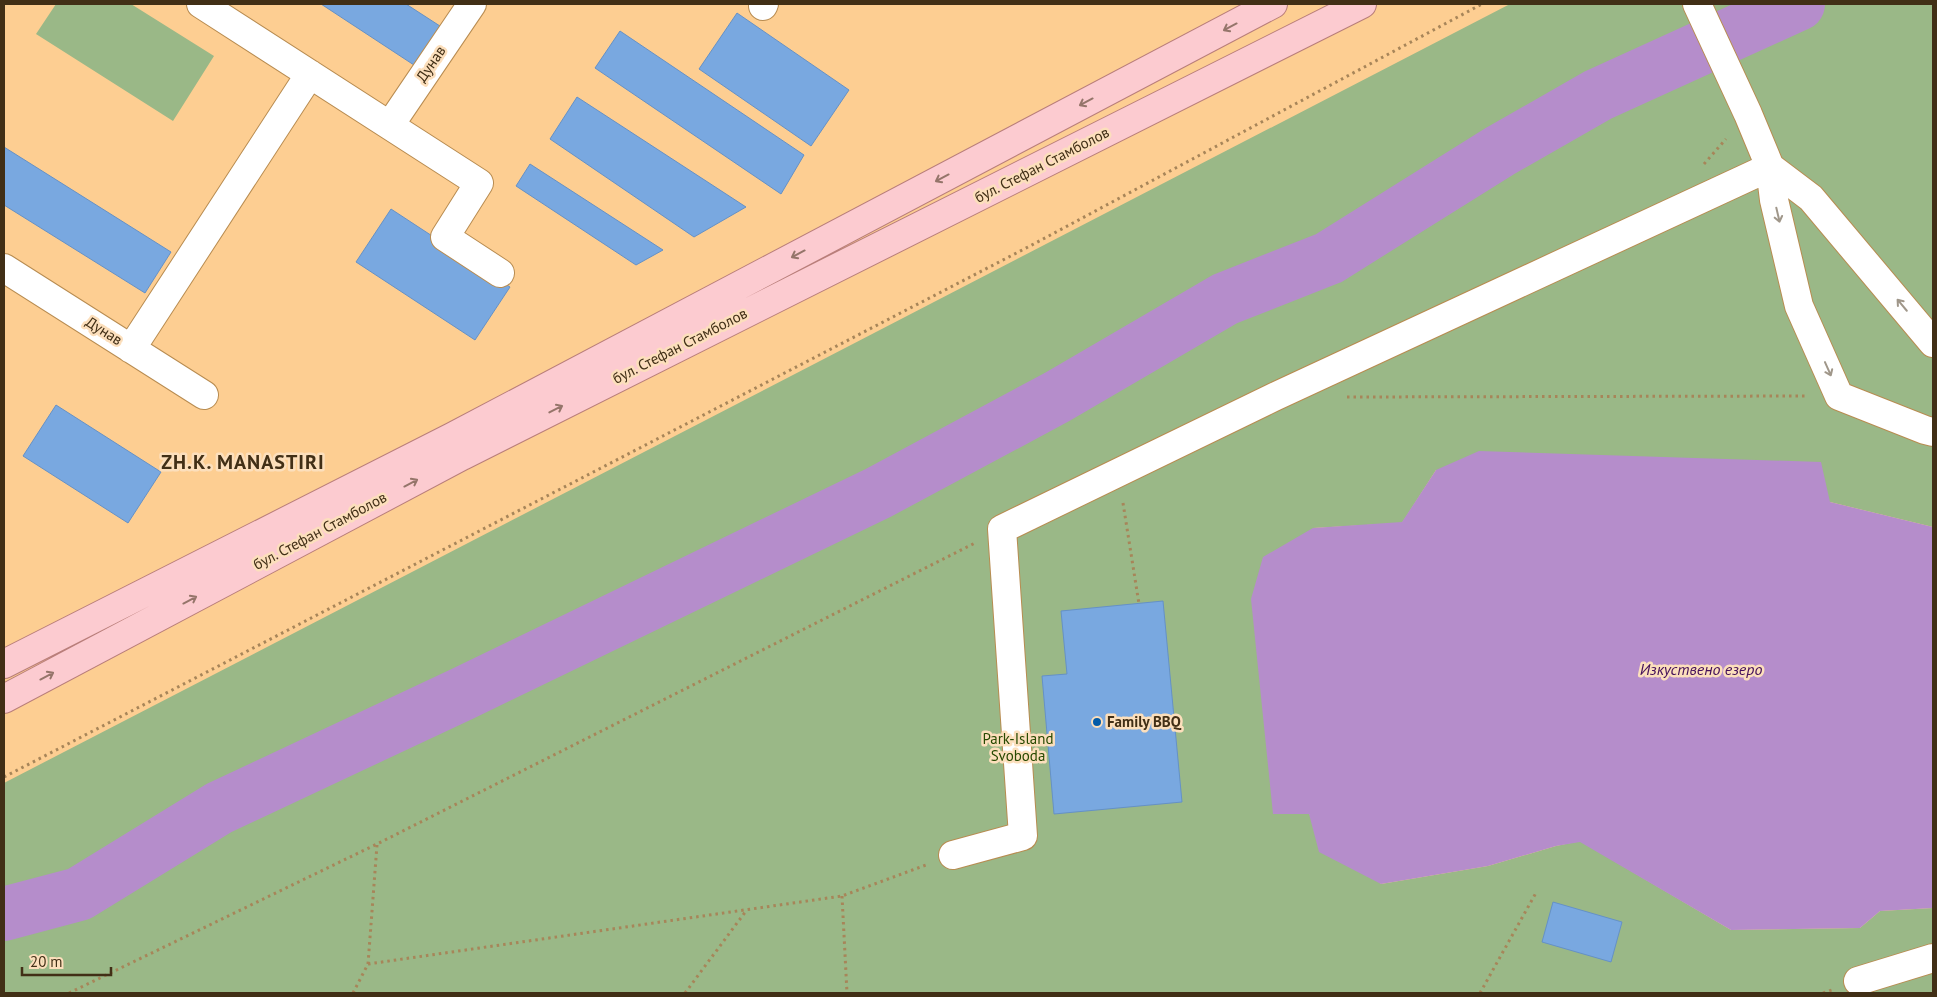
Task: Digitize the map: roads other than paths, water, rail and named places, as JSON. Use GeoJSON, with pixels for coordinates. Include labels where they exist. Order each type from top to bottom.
{"type":"FeatureCollection","features":[{"type":"Feature","properties":{"kind":"main road","name":"бул. Стефан Стамболов"},"geometry":{"type":"LineString","coordinates":[[4,664],[452,437],[1273,4]]}},
{"type":"Feature","properties":{"kind":"main road","name":"бул. Стефан Стамболов"},"geometry":{"type":"LineString","coordinates":[[4,699],[462,456],[1362,4]]}},
{"type":"Feature","properties":{"kind":"street"},"geometry":{"type":"LineString","coordinates":[[201,4],[479,183],[445,237],[500,273]]}},
{"type":"Feature","properties":{"kind":"street","name":"Дунав"},"geometry":{"type":"LineString","coordinates":[[390,125],[472,4]]}},
{"type":"Feature","properties":{"kind":"street"},"geometry":{"type":"LineString","coordinates":[[1697,4],[1748,114],[1770,167],[1774,200],[1800,306],[1839,396],[1933,432]]}},
{"type":"Feature","properties":{"kind":"street"},"geometry":{"type":"LineString","coordinates":[[131,349],[310,74]]}},
{"type":"Feature","properties":{"kind":"street"},"geometry":{"type":"LineString","coordinates":[[1770,167],[1811,198],[1933,342]]}},
{"type":"Feature","properties":{"kind":"street"},"geometry":{"type":"LineString","coordinates":[[953,855],[1023,836],[1002,529],[1274,397],[1770,167]]}},
{"type":"Feature","properties":{"kind":"street","name":"Дунав"},"geometry":{"type":"LineString","coordinates":[[7,277],[131,349],[204,395]]}},
{"type":"Feature","properties":{"kind":"street"},"geometry":{"type":"LineString","coordinates":[[1858,981],[1933,958]]}},
{"type":"Feature","properties":{"kind":"water","name":"Изкуствено езеро"},"geometry":{"type":"Polygon","coordinates":[[[1479,451],[1821,462],[1830,502],[1933,527],[1933,908],[1880,911],[1860,928],[1731,930],[1580,842],[1556,846],[1488,866],[1381,884],[1319,852],[1309,814],[1273,814],[1251,599],[1263,557],[1313,528],[1402,522],[1436,470],[1479,451]]]}},
{"type":"Feature","properties":{"kind":"waterway"},"geometry":{"type":"LineString","coordinates":[[4,914],[79,894],[219,808],[462,694],[878,493],[1057,397],[1225,299],[1329,258],[1500,151],[1598,95],[1798,4]]}},
{"type":"Feature","properties":{"kind":"place","name":"Family BBQ"},"geometry":{"type":"Point","coordinates":[1097,722]}},
{"type":"Feature","properties":{"kind":"district","name":"ZH.K. MANASTIRI"},"geometry":{"type":"Point","coordinates":[243,462]}},
{"type":"Feature","properties":{"kind":"park label","name":"Park-Island Svoboda"},"geometry":{"type":"Point","coordinates":[1018,748]}}]}
